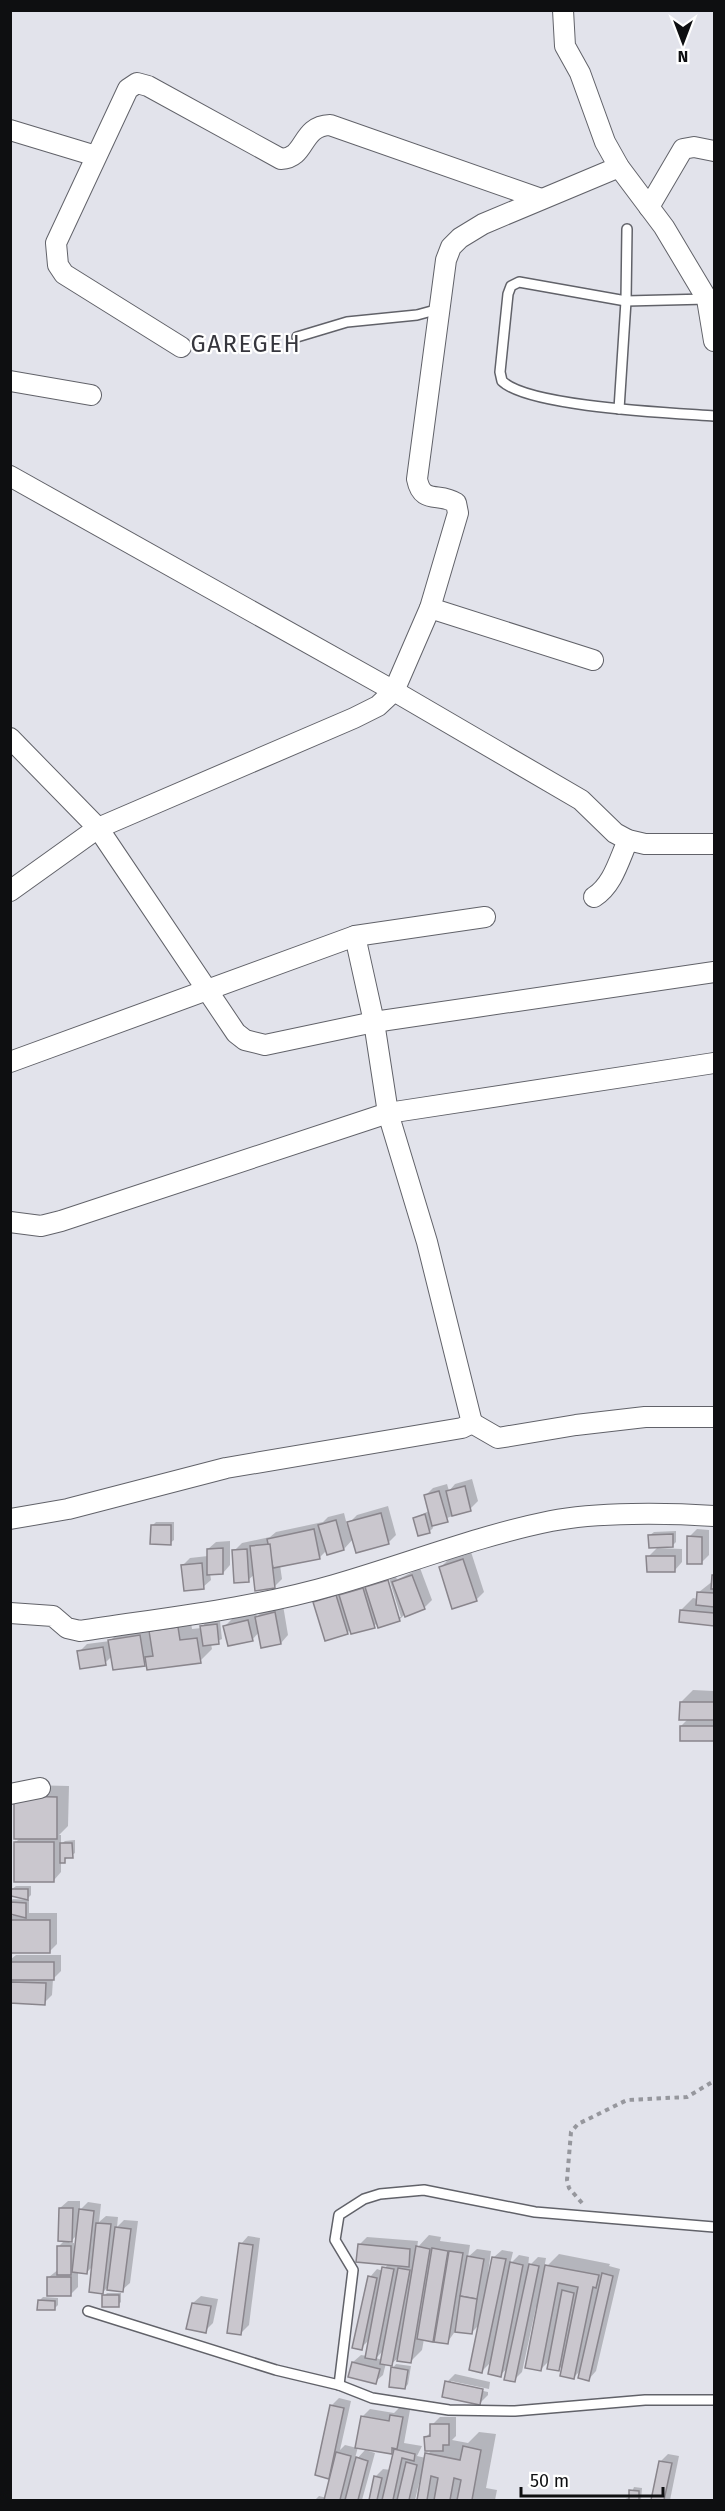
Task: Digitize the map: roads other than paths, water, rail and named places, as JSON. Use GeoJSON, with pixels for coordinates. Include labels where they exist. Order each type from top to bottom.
{"type":"FeatureCollection","features":[{"type":"Feature","properties":{"kind":"street"},"geometry":{"type":"LineString","coordinates":[[563,10],[565,46],[580,73],[605,142],[619,167],[664,227],[706,299],[714,340]]}},
{"type":"Feature","properties":{"kind":"street"},"geometry":{"type":"LineString","coordinates":[[181,347],[64,274],[58,265],[56,243],[128,89],[137,83],[148,86],[281,159],[290,158],[297,153],[311,131],[320,126],[330,125],[541,199]]}},
{"type":"Feature","properties":{"kind":"street"},"geometry":{"type":"LineString","coordinates":[[10,130],[96,156]]}},
{"type":"Feature","properties":{"kind":"street"},"geometry":{"type":"LineString","coordinates":[[649,207],[683,149],[694,147],[714,151]]}},
{"type":"Feature","properties":{"kind":"street"},"geometry":{"type":"LineString","coordinates":[[10,891],[98,828],[354,718],[378,706],[394,691],[430,608],[458,513],[456,503],[448,498],[426,496],[419,490],[417,479],[446,260],[451,247],[483,224],[619,167]]}},
{"type":"Feature","properties":{"kind":"street"},"geometry":{"type":"LineString","coordinates":[[10,381],[91,395]]}},
{"type":"Feature","properties":{"kind":"street"},"geometry":{"type":"LineString","coordinates":[[10,476],[394,691],[581,800],[615,833],[628,840],[645,844],[714,844]]}},
{"type":"Feature","properties":{"kind":"street"},"geometry":{"type":"LineString","coordinates":[[430,608],[593,660]]}},
{"type":"Feature","properties":{"kind":"street"},"geometry":{"type":"LineString","coordinates":[[10,738],[98,828],[236,1033],[255,1044],[265,1045],[374,1022],[714,972]]}},
{"type":"Feature","properties":{"kind":"street"},"geometry":{"type":"LineString","coordinates":[[594,897],[604,890],[628,840]]}},
{"type":"Feature","properties":{"kind":"street"},"geometry":{"type":"LineString","coordinates":[[10,1062],[355,936],[485,917]]}},
{"type":"Feature","properties":{"kind":"street"},"geometry":{"type":"LineString","coordinates":[[355,936],[374,1022],[388,1113],[427,1242],[472,1423],[498,1438],[576,1425],[645,1417],[714,1417]]}},
{"type":"Feature","properties":{"kind":"street"},"geometry":{"type":"LineString","coordinates":[[10,1222],[41,1226],[61,1221],[388,1113],[714,1063]]}},
{"type":"Feature","properties":{"kind":"street"},"geometry":{"type":"LineString","coordinates":[[10,1519],[68,1509],[226,1468],[462,1428],[472,1423]]}},
{"type":"Feature","properties":{"kind":"street"},"geometry":{"type":"LineString","coordinates":[[10,1613],[53,1616],[68,1628],[80,1631],[263,1602],[333,1585],[489,1535],[554,1520],[598,1517],[714,1516]]}},
{"type":"Feature","properties":{"kind":"street"},"geometry":{"type":"LineString","coordinates":[[10,1794],[40,1788]]}},
{"type":"Feature","properties":{"kind":"lane"},"geometry":{"type":"LineString","coordinates":[[619,409],[626,301],[627,229]]}},
{"type":"Feature","properties":{"kind":"lane"},"geometry":{"type":"LineString","coordinates":[[706,299],[626,301],[519,282],[511,286],[508,294],[500,372],[502,381],[509,388],[520,393],[619,409],[714,416]]}},
{"type":"Feature","properties":{"kind":"lane"},"geometry":{"type":"LineString","coordinates":[[297,337],[347,322],[417,315],[439,309]]}},
{"type":"Feature","properties":{"kind":"lane"},"geometry":{"type":"LineString","coordinates":[[339,2385],[353,2270],[335,2240],[339,2215],[380,2194],[424,2190],[512,2208],[714,2227]]}},
{"type":"Feature","properties":{"kind":"lane"},"geometry":{"type":"LineString","coordinates":[[88,2311],[276,2370],[339,2385],[372,2398],[449,2410],[515,2411],[645,2400],[714,2400]]}},
{"type":"Feature","properties":{"kind":"district","name":"GAREGEH"},"geometry":{"type":"Point","coordinates":[246,344]}}]}
